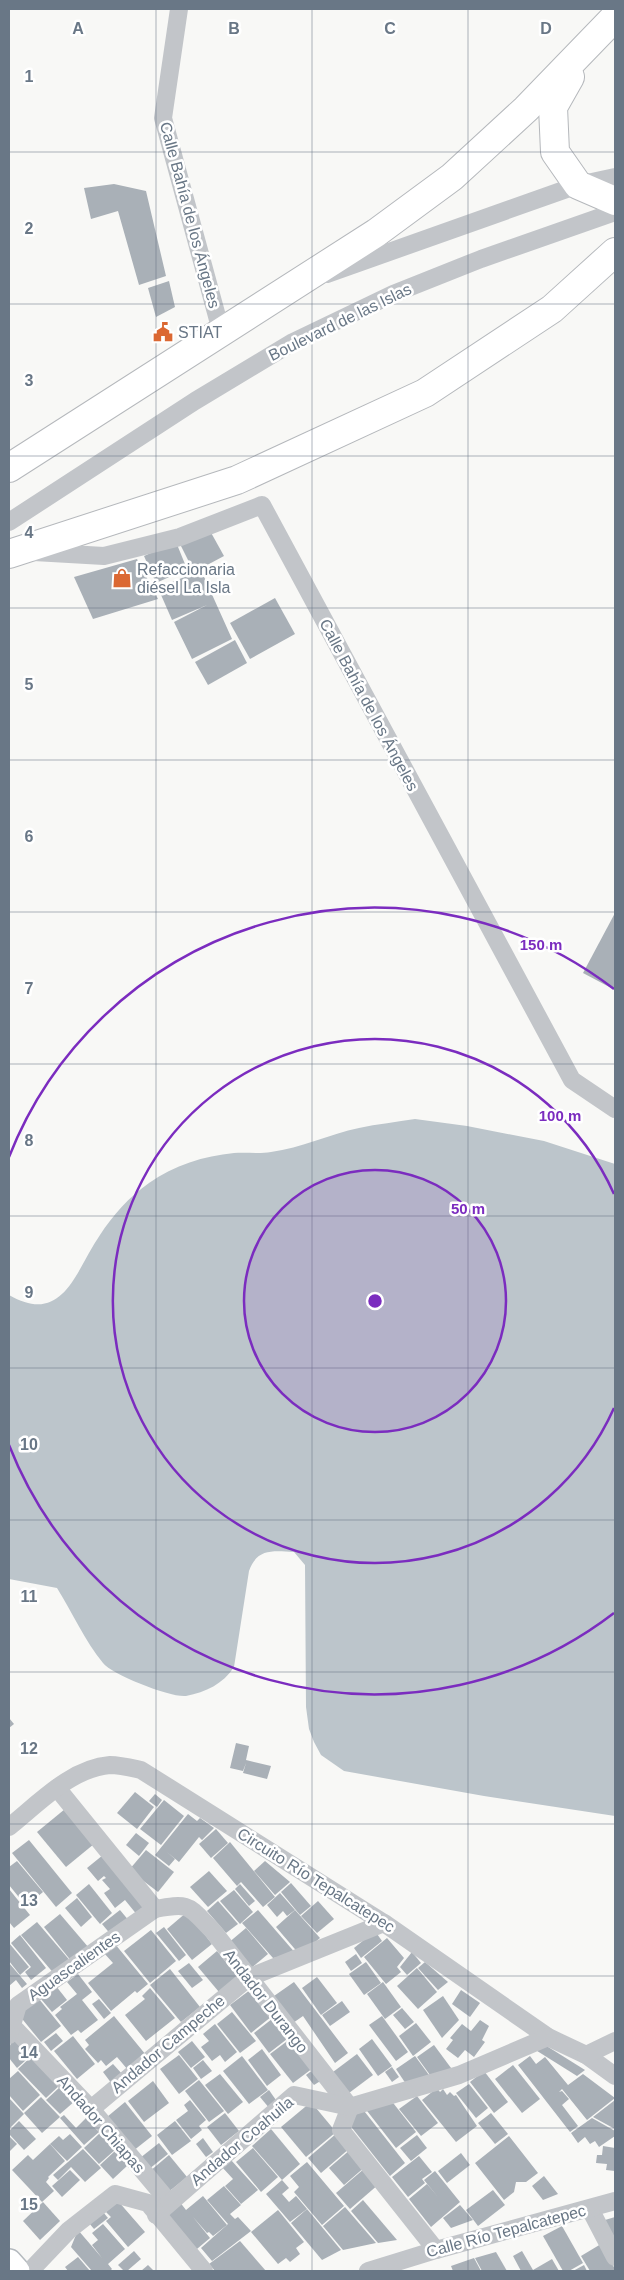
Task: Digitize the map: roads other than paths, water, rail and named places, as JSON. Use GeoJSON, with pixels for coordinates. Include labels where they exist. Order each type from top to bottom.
{"type":"FeatureCollection","features":[{"type":"Feature","properties":{"kind":"highway"},"geometry":{"type":"LineString","coordinates":[[9,468],[376,233],[452,177],[526,108],[615,17]]}},
{"type":"Feature","properties":{"kind":"highway"},"geometry":{"type":"LineString","coordinates":[[588,45],[553,107],[556,152],[578,185],[615,201]]}},
{"type":"Feature","properties":{"kind":"highway"},"geometry":{"type":"LineString","coordinates":[[13,552],[237,480],[425,392],[552,309],[615,252]]}},
{"type":"Feature","properties":{"kind":"street","name":"Calle Bahía de los Ángeles"},"geometry":{"type":"LineString","coordinates":[[179,9],[162,118],[221,331]]}},
{"type":"Feature","properties":{"kind":"street"},"geometry":{"type":"LineString","coordinates":[[290,287],[578,185],[615,177]]}},
{"type":"Feature","properties":{"kind":"street","name":"Boulevard de las Islas"},"geometry":{"type":"LineString","coordinates":[[9,522],[195,400],[293,342],[393,294],[615,212]]}},
{"type":"Feature","properties":{"kind":"street","name":"Calle Bahía de los Ángeles"},"geometry":{"type":"LineString","coordinates":[[13,552],[104,556],[180,537],[262,505],[572,1080],[615,1109]]}},
{"type":"Feature","properties":{"kind":"street","name":"Circuito Río Tepalcatepec"},"geometry":{"type":"LineString","coordinates":[[9,1827],[57,1788],[81,1773],[111,1765],[141,1770],[384,1923],[548,2037],[586,2055],[615,2076]]}},
{"type":"Feature","properties":{"kind":"street"},"geometry":{"type":"LineString","coordinates":[[57,1788],[155,1909]]}},
{"type":"Feature","properties":{"kind":"street","name":"Andador Durango"},"geometry":{"type":"LineString","coordinates":[[155,1909],[181,1904],[193,1910],[213,1931],[350,2107]]}},
{"type":"Feature","properties":{"kind":"street","name":"Aguascalientes"},"geometry":{"type":"LineString","coordinates":[[9,2031],[18,2006],[155,1909]]}},
{"type":"Feature","properties":{"kind":"street","name":"Andador Campeche"},"geometry":{"type":"LineString","coordinates":[[91,2109],[248,1978],[384,1923]]}},
{"type":"Feature","properties":{"kind":"street","name":"Andador Chiapas"},"geometry":{"type":"LineString","coordinates":[[9,2031],[16,2030],[91,2109],[169,2202]]}},
{"type":"Feature","properties":{"kind":"street","name":"Andador Coahuila"},"geometry":{"type":"LineString","coordinates":[[156,2215],[294,2095],[350,2107],[459,2075],[548,2037]]}},
{"type":"Feature","properties":{"kind":"street"},"geometry":{"type":"LineString","coordinates":[[586,2055],[615,2041]]}},
{"type":"Feature","properties":{"kind":"street"},"geometry":{"type":"LineString","coordinates":[[350,2107],[341,2130],[436,2250]]}},
{"type":"Feature","properties":{"kind":"street"},"geometry":{"type":"LineString","coordinates":[[17,2269],[115,2194],[148,2203],[204,2271]]}},
{"type":"Feature","properties":{"kind":"street","name":"Calle Río Tepalcatepec"},"geometry":{"type":"LineString","coordinates":[[368,2271],[436,2250],[615,2201]]}},
{"type":"Feature","properties":{"kind":"street"},"geometry":{"type":"LineString","coordinates":[[590,2209],[615,2257]]}},
{"type":"Feature","properties":{"kind":"place","name":"STIAT"},"geometry":{"type":"Point","coordinates":[163,332]}},
{"type":"Feature","properties":{"kind":"place","name":"Refaccionaria diésel La Isla"},"geometry":{"type":"Point","coordinates":[122,578]}}]}
